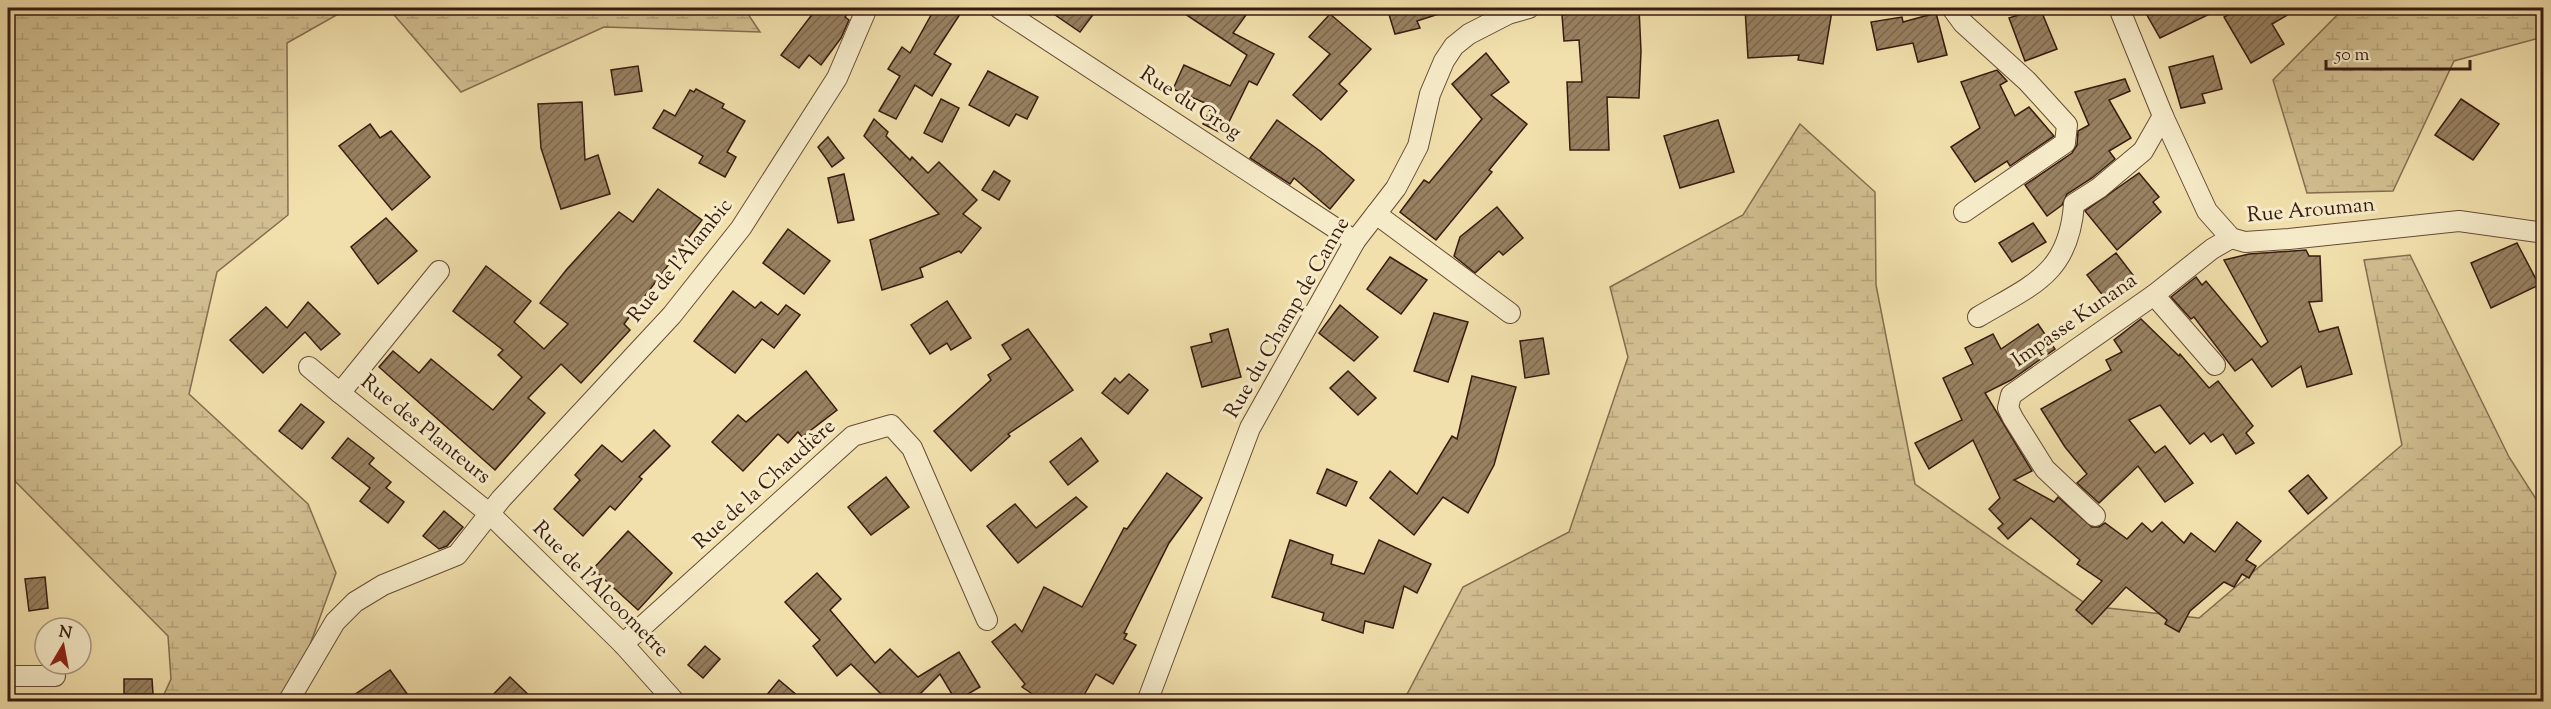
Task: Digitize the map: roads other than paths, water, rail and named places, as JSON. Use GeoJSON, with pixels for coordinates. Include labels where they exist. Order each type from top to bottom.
{"type":"FeatureCollection","features":[{"type":"Feature","properties":{"kind":"street","name":"Rue de l'Alambic"},"geometry":{"type":"LineString","coordinates":[[288,702],[335,622],[355,602],[382,585],[457,555],[490,514],[672,315],[741,228],[837,78],[867,8]]}},
{"type":"Feature","properties":{"kind":"street","name":"Rue du Grog"},"geometry":{"type":"LineString","coordinates":[[999,8],[1355,241]]}},
{"type":"Feature","properties":{"kind":"street","name":"Rue du Champ de Canne"},"geometry":{"type":"LineString","coordinates":[[1147,702],[1250,428],[1355,241],[1395,188],[1418,146],[1430,94],[1444,61],[1454,46],[1468,34],[1508,14],[1529,8]]}},
{"type":"Feature","properties":{"kind":"street"},"geometry":{"type":"LineString","coordinates":[[1952,8],[1963,23],[2027,81],[2067,125],[2065,143],[1964,213]]}},
{"type":"Feature","properties":{"kind":"street","name":"Rue Arouman"},"geometry":{"type":"LineString","coordinates":[[2119,8],[2163,116],[2207,211],[2231,238],[2245,242],[2459,221],[2544,233]]}},
{"type":"Feature","properties":{"kind":"street"},"geometry":{"type":"LineString","coordinates":[[1978,317],[2044,278],[2067,246],[2073,228],[2074,204],[2099,188],[2143,151],[2163,116]]}},
{"type":"Feature","properties":{"kind":"street"},"geometry":{"type":"LineString","coordinates":[[1376,214],[1510,313]]}},
{"type":"Feature","properties":{"kind":"street","name":"Impasse Kunana"},"geometry":{"type":"LineString","coordinates":[[2095,516],[2045,469],[2008,408],[2011,395],[2154,295],[2212,249],[2231,238]]}},
{"type":"Feature","properties":{"kind":"street","name":"Rue des Planteurs"},"geometry":{"type":"LineString","coordinates":[[439,271],[340,393],[490,514]]}},
{"type":"Feature","properties":{"kind":"street"},"geometry":{"type":"LineString","coordinates":[[2154,295],[2215,365]]}},
{"type":"Feature","properties":{"kind":"street"},"geometry":{"type":"LineString","coordinates":[[309,367],[340,393]]}},
{"type":"Feature","properties":{"kind":"street","name":"Rue de la Chaudière"},"geometry":{"type":"LineString","coordinates":[[623,644],[853,436],[891,425],[912,448],[987,620]]}},
{"type":"Feature","properties":{"kind":"street","name":"Rue de l'Alcoometre"},"geometry":{"type":"LineString","coordinates":[[490,514],[623,644],[675,702]]}},
{"type":"Feature","properties":{"kind":"street"},"geometry":{"type":"LineString","coordinates":[[8,676],[33,676]]}}]}
